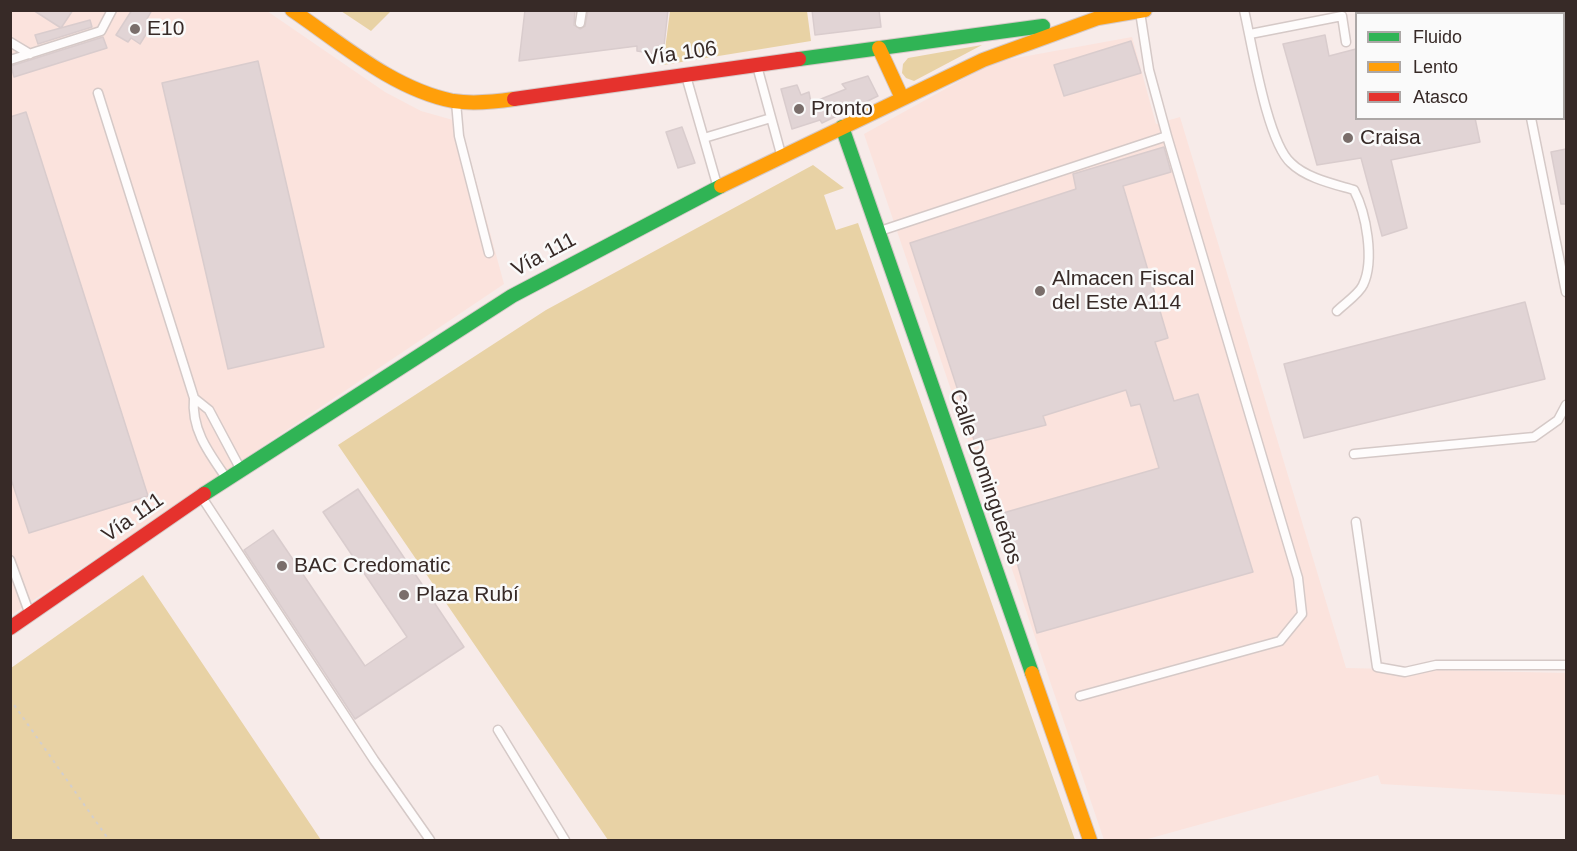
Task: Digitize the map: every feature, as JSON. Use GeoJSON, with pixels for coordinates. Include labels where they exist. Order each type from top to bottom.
{"type":"FeatureCollection","features":[{"type":"Feature","properties":{"kind":"main road","name":"Vía 106"},"geometry":{"type":"LineString","coordinates":[[292,10],[413,90],[456,101],[509,99],[1098,18]]}},
{"type":"Feature","properties":{"kind":"main road","name":"Vía 111"},"geometry":{"type":"LineString","coordinates":[[10,628],[201,496],[512,296],[718,188],[902,98],[1013,47],[1098,18],[1142,11]]}},
{"type":"Feature","properties":{"kind":"main road"},"geometry":{"type":"LineString","coordinates":[[879,48],[902,98]]}},
{"type":"Feature","properties":{"kind":"main road","name":"Calle Domingueños"},"geometry":{"type":"LineString","coordinates":[[842,127],[1090,840]]}},
{"type":"Feature","properties":{"kind":"lane"},"geometry":{"type":"LineString","coordinates":[[10,60],[101,32],[112,10]]}},
{"type":"Feature","properties":{"kind":"lane"},"geometry":{"type":"LineString","coordinates":[[580,24],[582,10]]}},
{"type":"Feature","properties":{"kind":"lane"},"geometry":{"type":"LineString","coordinates":[[1244,10],[1266,111],[1290,163],[1316,177],[1354,190],[1363,207],[1367,269],[1363,286],[1337,311]]}},
{"type":"Feature","properties":{"kind":"lane"},"geometry":{"type":"LineString","coordinates":[[1080,696],[1280,641],[1302,614],[1298,578],[1149,70],[1142,11]]}},
{"type":"Feature","properties":{"kind":"lane"},"geometry":{"type":"LineString","coordinates":[[1250,34],[1342,16],[1346,42]]}},
{"type":"Feature","properties":{"kind":"lane"},"geometry":{"type":"LineString","coordinates":[[10,42],[30,54]]}},
{"type":"Feature","properties":{"kind":"lane"},"geometry":{"type":"LineString","coordinates":[[757,65],[782,157]]}},
{"type":"Feature","properties":{"kind":"lane"},"geometry":{"type":"LineString","coordinates":[[686,75],[718,188]]}},
{"type":"Feature","properties":{"kind":"lane"},"geometry":{"type":"LineString","coordinates":[[98,93],[194,398],[192,416],[206,447],[227,480]]}},
{"type":"Feature","properties":{"kind":"lane"},"geometry":{"type":"LineString","coordinates":[[456,101],[455,117],[459,136],[489,252]]}},
{"type":"Feature","properties":{"kind":"lane"},"geometry":{"type":"LineString","coordinates":[[704,138],[771,118]]}},
{"type":"Feature","properties":{"kind":"lane"},"geometry":{"type":"LineString","coordinates":[[1531,120],[1566,292]]}},
{"type":"Feature","properties":{"kind":"lane"},"geometry":{"type":"LineString","coordinates":[[878,231],[1167,136]]}},
{"type":"Feature","properties":{"kind":"lane"},"geometry":{"type":"LineString","coordinates":[[194,398],[209,410],[241,471]]}},
{"type":"Feature","properties":{"kind":"lane"},"geometry":{"type":"LineString","coordinates":[[1354,454],[1534,437],[1558,420],[1566,405]]}},
{"type":"Feature","properties":{"kind":"lane"},"geometry":{"type":"LineString","coordinates":[[201,496],[374,760],[430,840]]}},
{"type":"Feature","properties":{"kind":"lane"},"geometry":{"type":"LineString","coordinates":[[1356,522],[1377,667],[1405,672],[1436,665],[1566,665]]}},
{"type":"Feature","properties":{"kind":"lane"},"geometry":{"type":"LineString","coordinates":[[10,560],[30,616]]}},
{"type":"Feature","properties":{"kind":"lane"},"geometry":{"type":"LineString","coordinates":[[498,730],[565,840]]}},
{"type":"Feature","properties":{"kind":"path"},"geometry":{"type":"LineString","coordinates":[[10,699],[109,840]]}},
{"type":"Feature","properties":{"kind":"shaded area"},"geometry":{"type":"Polygon","coordinates":[[[10,11],[267,11],[385,92],[421,111],[460,122],[504,284],[10,616],[10,11]]]}},
{"type":"Feature","properties":{"kind":"shaded area"},"geometry":{"type":"Polygon","coordinates":[[[341,11],[391,11],[371,31],[341,11]]]}},
{"type":"Feature","properties":{"kind":"shaded area"},"geometry":{"type":"Polygon","coordinates":[[[670,11],[807,11],[811,41],[663,65],[670,11]]]}},
{"type":"Feature","properties":{"kind":"shaded area"},"geometry":{"type":"Polygon","coordinates":[[[1132,37],[1156,124],[1180,117],[1346,668],[1566,673],[1566,795],[1381,784],[1378,775],[1144,840],[1104,840],[864,134],[994,62],[1132,37]]]}},
{"type":"Feature","properties":{"kind":"shaded area"},"geometry":{"type":"Polygon","coordinates":[[[982,45],[914,81],[906,78],[902,73],[903,64],[908,58],[982,45]]]}},
{"type":"Feature","properties":{"kind":"shaded area"},"geometry":{"type":"Polygon","coordinates":[[[813,165],[844,188],[824,195],[836,230],[858,223],[1075,840],[608,840],[338,445],[546,310],[813,165]]]}},
{"type":"Feature","properties":{"kind":"shaded area"},"geometry":{"type":"Polygon","coordinates":[[[143,575],[321,840],[11,840],[11,668],[143,575]]]}},
{"type":"Feature","properties":{"kind":"building"},"geometry":{"type":"Polygon","coordinates":[[[33,10],[73,10],[61,28],[33,10]]]}},
{"type":"Feature","properties":{"kind":"building","name":"E10"},"geometry":{"type":"Polygon","coordinates":[[[132,10],[152,10],[147,19],[153,23],[140,44],[131,38],[128,42],[116,35],[132,10]]]}},
{"type":"Feature","properties":{"kind":"building"},"geometry":{"type":"Polygon","coordinates":[[[525,10],[575,10],[574,25],[580,29],[585,26],[588,10],[668,10],[663,55],[637,51],[637,46],[519,61],[525,10]]]}},
{"type":"Feature","properties":{"kind":"building"},"geometry":{"type":"Polygon","coordinates":[[[812,10],[879,10],[881,27],[815,35],[812,10]]]}},
{"type":"Feature","properties":{"kind":"building"},"geometry":{"type":"Polygon","coordinates":[[[90,20],[92,27],[38,44],[35,35],[90,20]]]}},
{"type":"Feature","properties":{"kind":"building","name":"Craisa"},"geometry":{"type":"Polygon","coordinates":[[[1325,35],[1329,56],[1355,49],[1355,120],[1475,120],[1480,142],[1391,160],[1407,228],[1382,236],[1361,158],[1317,165],[1283,44],[1325,35]]]}},
{"type":"Feature","properties":{"kind":"building"},"geometry":{"type":"Polygon","coordinates":[[[103,37],[107,48],[14,77],[11,66],[103,37]]]}},
{"type":"Feature","properties":{"kind":"building"},"geometry":{"type":"Polygon","coordinates":[[[1131,41],[1141,73],[1064,96],[1054,65],[1131,41]]]}},
{"type":"Feature","properties":{"kind":"building"},"geometry":{"type":"Polygon","coordinates":[[[258,61],[324,347],[228,369],[162,83],[258,61]]]}},
{"type":"Feature","properties":{"kind":"building"},"geometry":{"type":"Polygon","coordinates":[[[868,76],[878,96],[822,123],[820,120],[792,129],[781,89],[797,85],[801,95],[809,92],[811,103],[846,89],[842,84],[868,76]]]}},
{"type":"Feature","properties":{"kind":"building"},"geometry":{"type":"Polygon","coordinates":[[[26,112],[148,496],[29,533],[10,476],[10,117],[26,112]]]}},
{"type":"Feature","properties":{"kind":"building"},"geometry":{"type":"Polygon","coordinates":[[[682,127],[695,163],[678,168],[666,132],[682,127]]]}},
{"type":"Feature","properties":{"kind":"building","name":"Almacen Fiscal del Este A114"},"geometry":{"type":"Polygon","coordinates":[[[1164,147],[1171,172],[1123,186],[1168,338],[1155,342],[1174,401],[1198,394],[1253,572],[1037,633],[1003,513],[1159,468],[1140,404],[1131,406],[1126,390],[1043,416],[1046,425],[975,443],[910,243],[1076,189],[1073,174],[1164,147]]]}},
{"type":"Feature","properties":{"kind":"building"},"geometry":{"type":"Polygon","coordinates":[[[1566,149],[1566,204],[1561,204],[1551,152],[1566,149]]]}},
{"type":"Feature","properties":{"kind":"building"},"geometry":{"type":"Polygon","coordinates":[[[1525,302],[1545,379],[1304,438],[1284,364],[1525,302]]]}},
{"type":"Feature","properties":{"kind":"building","name":"Plaza Rubí"},"geometry":{"type":"Polygon","coordinates":[[[358,489],[464,647],[355,719],[244,550],[273,530],[365,666],[407,637],[323,512],[358,489]]]}},
{"type":"Feature","properties":{"kind":"traffic: fast"},"geometry":{"type":"LineString","coordinates":[[799,59],[1043,26]]}},
{"type":"Feature","properties":{"kind":"traffic: fast"},"geometry":{"type":"LineString","coordinates":[[842,127],[1032,673]]}},
{"type":"Feature","properties":{"kind":"traffic: fast"},"geometry":{"type":"LineString","coordinates":[[204,494],[512,296],[721,186]]}},
{"type":"Feature","properties":{"kind":"traffic: slow"},"geometry":{"type":"LineString","coordinates":[[292,10],[369,64],[431,95],[453,101],[468,102],[514,99]]}},
{"type":"Feature","properties":{"kind":"traffic: slow"},"geometry":{"type":"LineString","coordinates":[[721,186],[983,60],[1098,18],[1145,10]]}},
{"type":"Feature","properties":{"kind":"traffic: slow"},"geometry":{"type":"LineString","coordinates":[[879,48],[902,98]]}},
{"type":"Feature","properties":{"kind":"traffic: slow"},"geometry":{"type":"LineString","coordinates":[[1032,673],[1090,840]]}},
{"type":"Feature","properties":{"kind":"traffic: jam"},"geometry":{"type":"LineString","coordinates":[[514,99],[799,59]]}},
{"type":"Feature","properties":{"kind":"traffic: jam"},"geometry":{"type":"LineString","coordinates":[[10,628],[204,494]]}},
{"type":"Feature","properties":{"kind":"place","name":"E10"},"geometry":{"type":"Point","coordinates":[135,29]}},
{"type":"Feature","properties":{"kind":"place","name":"Pronto"},"geometry":{"type":"Point","coordinates":[799,109]}},
{"type":"Feature","properties":{"kind":"place","name":"Craisa"},"geometry":{"type":"Point","coordinates":[1348,138]}},
{"type":"Feature","properties":{"kind":"place","name":"Almacen Fiscal del Este A114"},"geometry":{"type":"Point","coordinates":[1040,291]}},
{"type":"Feature","properties":{"kind":"place","name":"BAC Credomatic"},"geometry":{"type":"Point","coordinates":[282,566]}},
{"type":"Feature","properties":{"kind":"place","name":"Plaza Rubí"},"geometry":{"type":"Point","coordinates":[404,595]}}]}
